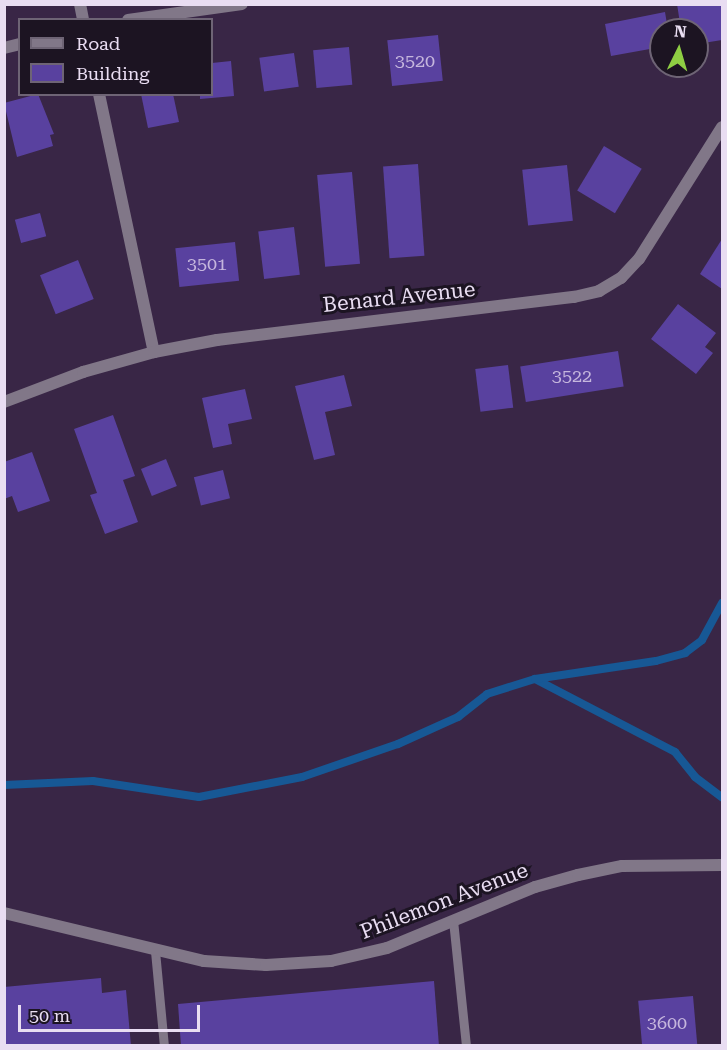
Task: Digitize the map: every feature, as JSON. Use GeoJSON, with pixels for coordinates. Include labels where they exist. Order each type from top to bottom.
{"type":"FeatureCollection","features":[{"type":"Feature","properties":{"kind":"street"},"geometry":{"type":"LineString","coordinates":[[142,18],[242,4]]}},
{"type":"Feature","properties":{"kind":"street"},"geometry":{"type":"LineString","coordinates":[[99,96],[153,352]]}},
{"type":"Feature","properties":{"kind":"street","name":"Benard Avenue"},"geometry":{"type":"LineString","coordinates":[[4,402],[83,372],[153,352],[296,328],[574,297],[599,291],[621,278],[639,260],[723,127]]}},
{"type":"Feature","properties":{"kind":"street","name":"Philemon Avenue"},"geometry":{"type":"LineString","coordinates":[[4,913],[204,961],[266,965],[331,961],[387,948],[453,920],[578,875],[622,866],[723,866]]}},
{"type":"Feature","properties":{"kind":"lane"},"geometry":{"type":"LineString","coordinates":[[453,920],[466,1046]]}},
{"type":"Feature","properties":{"kind":"lane"},"geometry":{"type":"LineString","coordinates":[[155,951],[164,1046]]}},
{"type":"Feature","properties":{"kind":"building"},"geometry":{"type":"Polygon","coordinates":[[[677,4],[722,4],[722,40],[709,42],[709,18],[679,18],[677,4]]]}},
{"type":"Feature","properties":{"kind":"building"},"geometry":{"type":"Polygon","coordinates":[[[665,12],[666,18],[649,18],[649,49],[611,56],[605,24],[665,12]]]}},
{"type":"Feature","properties":{"kind":"building"},"geometry":{"type":"Polygon","coordinates":[[[438,35],[443,81],[392,86],[387,40],[438,35]]]}},
{"type":"Feature","properties":{"kind":"building"},"geometry":{"type":"Polygon","coordinates":[[[349,47],[352,85],[316,88],[313,50],[349,47]]]}},
{"type":"Feature","properties":{"kind":"building"},"geometry":{"type":"Polygon","coordinates":[[[294,53],[299,87],[264,92],[259,58],[294,53]]]}},
{"type":"Feature","properties":{"kind":"building"},"geometry":{"type":"Polygon","coordinates":[[[231,61],[234,96],[200,99],[200,96],[213,96],[213,63],[231,61]]]}},
{"type":"Feature","properties":{"kind":"building"},"geometry":{"type":"Polygon","coordinates":[[[39,96],[54,134],[50,135],[53,146],[17,157],[4,103],[39,96]]]}},
{"type":"Feature","properties":{"kind":"building"},"geometry":{"type":"Polygon","coordinates":[[[141,96],[173,96],[179,122],[148,128],[141,96]]]}},
{"type":"Feature","properties":{"kind":"building"},"geometry":{"type":"Polygon","coordinates":[[[604,146],[642,169],[615,213],[577,191],[604,146]]]}},
{"type":"Feature","properties":{"kind":"building"},"geometry":{"type":"Polygon","coordinates":[[[418,164],[424,256],[390,258],[383,166],[418,164]]]}},
{"type":"Feature","properties":{"kind":"building"},"geometry":{"type":"Polygon","coordinates":[[[567,165],[573,221],[528,225],[522,170],[567,165]]]}},
{"type":"Feature","properties":{"kind":"building"},"geometry":{"type":"Polygon","coordinates":[[[352,172],[360,264],[325,267],[317,175],[352,172]]]}},
{"type":"Feature","properties":{"kind":"building"},"geometry":{"type":"Polygon","coordinates":[[[40,213],[46,236],[21,243],[15,220],[40,213]]]}},
{"type":"Feature","properties":{"kind":"building"},"geometry":{"type":"Polygon","coordinates":[[[294,227],[300,275],[264,279],[258,231],[294,227]]]}},
{"type":"Feature","properties":{"kind":"building"},"geometry":{"type":"Polygon","coordinates":[[[722,239],[722,289],[700,274],[722,239]]]}},
{"type":"Feature","properties":{"kind":"building"},"geometry":{"type":"Polygon","coordinates":[[[235,242],[239,281],[179,287],[175,248],[235,242]]]}},
{"type":"Feature","properties":{"kind":"building"},"geometry":{"type":"Polygon","coordinates":[[[78,260],[94,299],[56,314],[40,275],[78,260]]]}},
{"type":"Feature","properties":{"kind":"building"},"geometry":{"type":"Polygon","coordinates":[[[678,304],[716,333],[705,347],[713,353],[696,374],[651,339],[678,304]]]}},
{"type":"Feature","properties":{"kind":"building"},"geometry":{"type":"Polygon","coordinates":[[[618,351],[624,387],[526,402],[520,366],[618,351]]]}},
{"type":"Feature","properties":{"kind":"building"},"geometry":{"type":"Polygon","coordinates":[[[508,365],[513,408],[480,412],[475,369],[508,365]]]}},
{"type":"Feature","properties":{"kind":"building"},"geometry":{"type":"Polygon","coordinates":[[[344,375],[352,406],[325,412],[335,455],[314,460],[295,386],[344,375]]]}},
{"type":"Feature","properties":{"kind":"building"},"geometry":{"type":"Polygon","coordinates":[[[245,389],[252,419],[228,424],[232,444],[213,448],[202,398],[245,389]]]}},
{"type":"Feature","properties":{"kind":"building"},"geometry":{"type":"Polygon","coordinates":[[[113,415],[135,476],[123,480],[138,522],[105,534],[90,495],[97,493],[74,429],[113,415]]]}},
{"type":"Feature","properties":{"kind":"building"},"geometry":{"type":"Polygon","coordinates":[[[32,452],[50,501],[18,512],[12,496],[4,499],[4,462],[32,452]]]}},
{"type":"Feature","properties":{"kind":"building"},"geometry":{"type":"Polygon","coordinates":[[[166,459],[177,486],[152,496],[141,469],[166,459]]]}},
{"type":"Feature","properties":{"kind":"building"},"geometry":{"type":"Polygon","coordinates":[[[223,470],[230,498],[201,505],[194,477],[223,470]]]}},
{"type":"Feature","properties":{"kind":"building"},"geometry":{"type":"Polygon","coordinates":[[[101,978],[102,993],[126,990],[131,1046],[4,1046],[4,987],[101,978]]]}},
{"type":"Feature","properties":{"kind":"building"},"geometry":{"type":"Polygon","coordinates":[[[434,981],[439,1046],[181,1046],[178,1004],[434,981]]]}},
{"type":"Feature","properties":{"kind":"building"},"geometry":{"type":"Polygon","coordinates":[[[693,996],[697,1046],[642,1046],[638,1001],[693,996]]]}},
{"type":"Feature","properties":{"kind":"waterway"},"geometry":{"type":"LineString","coordinates":[[4,785],[93,781],[199,797],[302,777],[398,744],[458,717],[487,694],[535,679],[656,661],[685,653],[702,640],[722,603]]}},
{"type":"Feature","properties":{"kind":"waterway"},"geometry":{"type":"LineString","coordinates":[[535,679],[675,752],[695,777],[722,797]]}}]}
